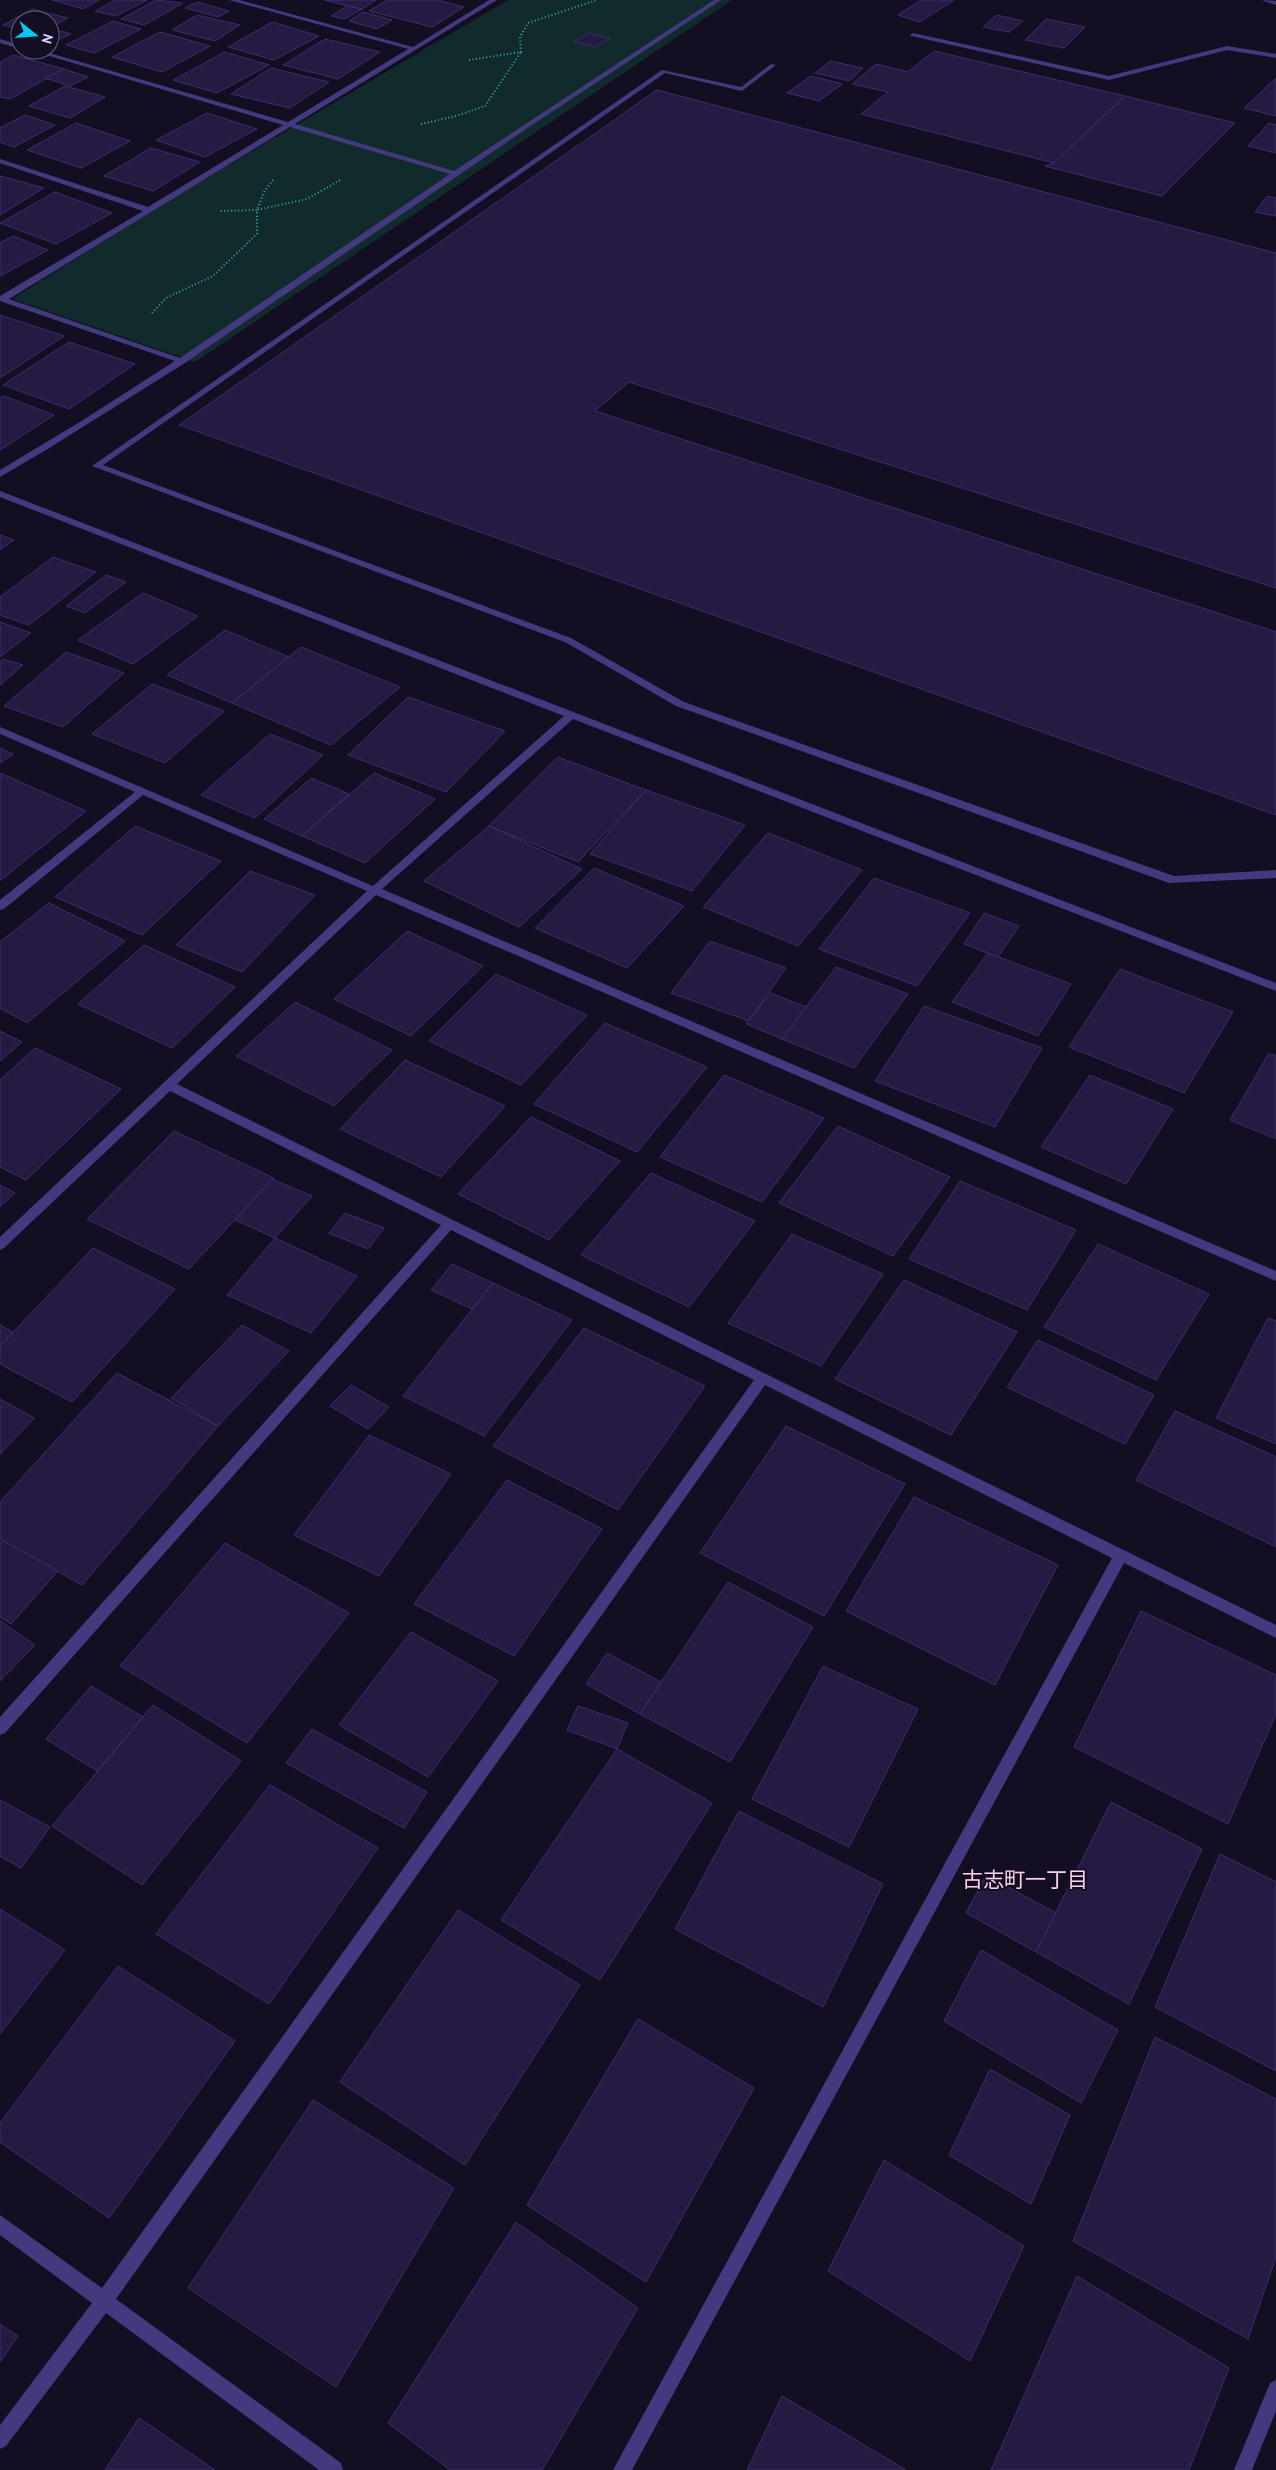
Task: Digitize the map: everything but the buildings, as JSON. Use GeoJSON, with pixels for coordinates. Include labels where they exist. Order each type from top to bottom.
{"type":"FeatureCollection","features":[{"type":"Feature","properties":{"kind":"street"},"geometry":{"type":"LineString","coordinates":[[232,0],[414,49]]}},
{"type":"Feature","properties":{"kind":"street"},"geometry":{"type":"LineString","coordinates":[[253,6],[264,0]]}},
{"type":"Feature","properties":{"kind":"street"},"geometry":{"type":"LineString","coordinates":[[1,299],[494,0]]}},
{"type":"Feature","properties":{"kind":"street"},"geometry":{"type":"LineString","coordinates":[[0,474],[76,430],[182,361],[455,173],[718,0]]}},
{"type":"Feature","properties":{"kind":"street"},"geometry":{"type":"LineString","coordinates":[[1266,0],[1276,3]]}},
{"type":"Feature","properties":{"kind":"street"},"geometry":{"type":"LineString","coordinates":[[913,35],[1109,78],[1227,48],[1276,56]]}},
{"type":"Feature","properties":{"kind":"street"},"geometry":{"type":"LineString","coordinates":[[60,58],[455,173]]}},
{"type":"Feature","properties":{"kind":"street"},"geometry":{"type":"LineString","coordinates":[[773,65],[742,89],[664,71],[96,466],[568,640],[680,704],[1173,880],[1276,874]]}},
{"type":"Feature","properties":{"kind":"street"},"geometry":{"type":"LineString","coordinates":[[0,161],[149,210]]}},
{"type":"Feature","properties":{"kind":"street"},"geometry":{"type":"LineString","coordinates":[[1,299],[182,361]]}},
{"type":"Feature","properties":{"kind":"street"},"geometry":{"type":"LineString","coordinates":[[0,494],[1276,987]]}},
{"type":"Feature","properties":{"kind":"street"},"geometry":{"type":"LineString","coordinates":[[0,1245],[375,890],[571,715]]}},
{"type":"Feature","properties":{"kind":"street"},"geometry":{"type":"LineString","coordinates":[[0,730],[1276,1276]]}},
{"type":"Feature","properties":{"kind":"street"},"geometry":{"type":"LineString","coordinates":[[0,906],[142,791]]}},
{"type":"Feature","properties":{"kind":"street"},"geometry":{"type":"LineString","coordinates":[[169,1086],[1276,1632]]}},
{"type":"Feature","properties":{"kind":"street"},"geometry":{"type":"LineString","coordinates":[[0,1728],[449,1224]]}},
{"type":"Feature","properties":{"kind":"street"},"geometry":{"type":"LineString","coordinates":[[0,2440],[104,2301],[762,1379]]}},
{"type":"Feature","properties":{"kind":"street"},"geometry":{"type":"LineString","coordinates":[[622,2470],[1121,1555]]}},
{"type":"Feature","properties":{"kind":"street"},"geometry":{"type":"LineString","coordinates":[[0,2224],[334,2470]]}},
{"type":"Feature","properties":{"kind":"street"},"geometry":{"type":"LineString","coordinates":[[1244,2470],[1276,2389]]}},
{"type":"Feature","properties":{"kind":"path"},"geometry":{"type":"LineString","coordinates":[[414,49],[459,62],[521,52],[520,37],[528,23],[598,0]]}},
{"type":"Feature","properties":{"kind":"path"},"geometry":{"type":"LineString","coordinates":[[182,361],[151,329],[149,315],[166,298],[213,276],[233,258],[257,234],[257,210]]}},
{"type":"Feature","properties":{"kind":"green space"},"geometry":{"type":"Polygon","coordinates":[[[508,0],[732,0],[195,362],[12,299],[174,197],[508,0]]]}},
{"type":"Feature","properties":{"kind":"district","name":"古志町一丁目"},"geometry":{"type":"Point","coordinates":[1025,1879]}}]}
